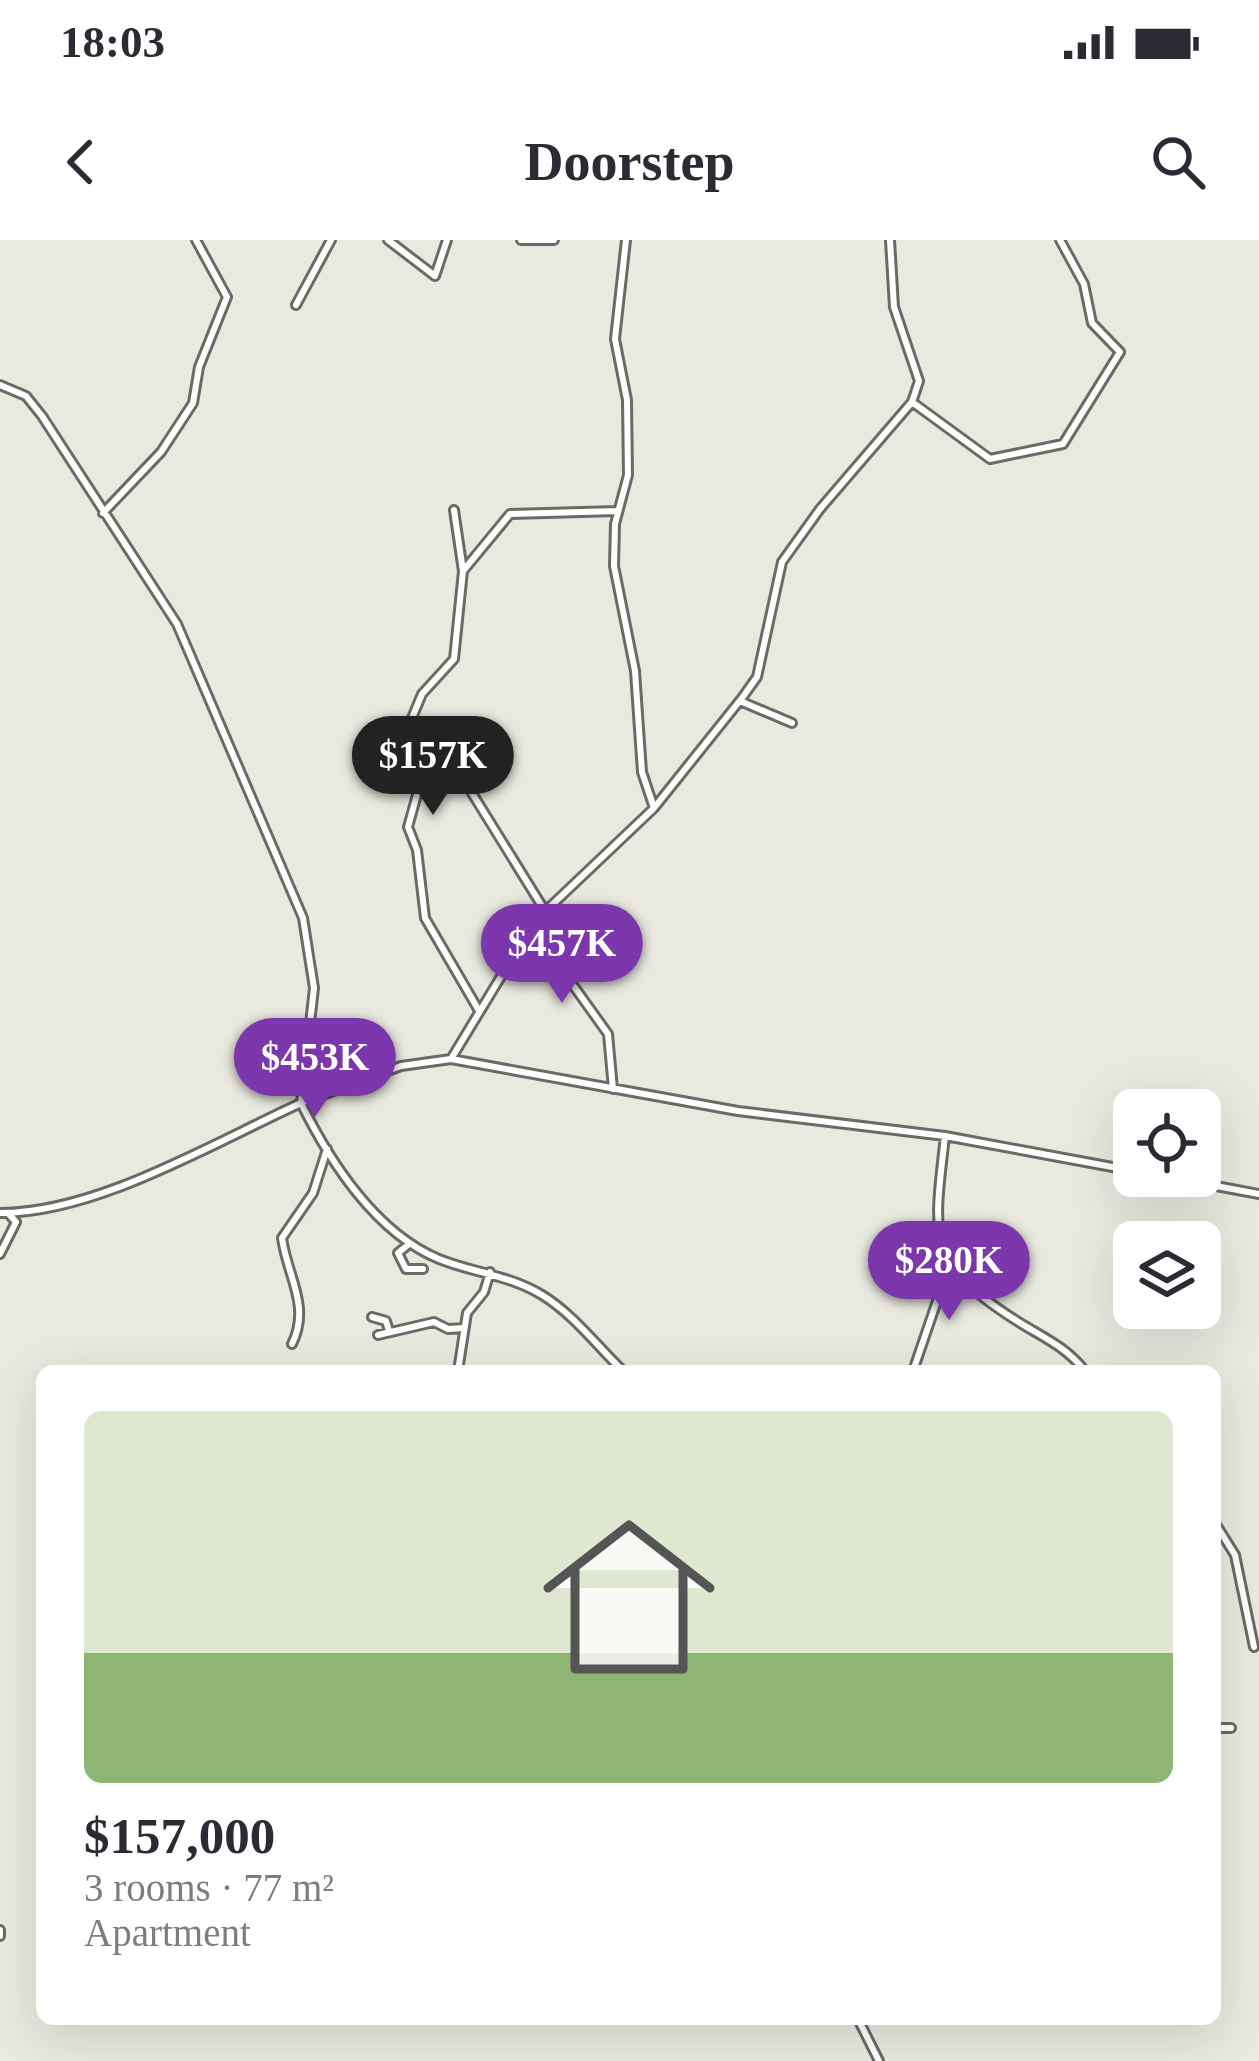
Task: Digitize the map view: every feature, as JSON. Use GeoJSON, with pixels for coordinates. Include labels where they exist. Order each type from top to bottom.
{"type":"FeatureCollection","features":[{"type":"Feature","properties":{"kind":"street"},"geometry":{"type":"LineString","coordinates":[[103,512],[161,452],[193,403],[199,367],[227,297],[196,240]]}},
{"type":"Feature","properties":{"kind":"street"},"geometry":{"type":"LineString","coordinates":[[304,290],[296,305],[331,240]]}},
{"type":"Feature","properties":{"kind":"street"},"geometry":{"type":"LineString","coordinates":[[388,240],[435,276],[447,240]]}},
{"type":"Feature","properties":{"kind":"street"},"geometry":{"type":"LineString","coordinates":[[521,240],[554,240]]}},
{"type":"Feature","properties":{"kind":"street"},"geometry":{"type":"LineString","coordinates":[[626,240],[615,339],[627,400],[628,475],[617,511],[618,606],[635,671],[645,790],[654,808]]}},
{"type":"Feature","properties":{"kind":"street"},"geometry":{"type":"LineString","coordinates":[[451,1059],[478,1009],[543,914],[654,808],[757,677],[782,562],[820,509],[912,402],[919,382],[894,307],[890,240]]}},
{"type":"Feature","properties":{"kind":"street"},"geometry":{"type":"LineString","coordinates":[[912,402],[990,459],[1063,444],[1120,352],[1091,323],[1084,284],[1060,240]]}},
{"type":"Feature","properties":{"kind":"street"},"geometry":{"type":"LineString","coordinates":[[0,386],[26,396],[42,416],[177,625],[303,918],[314,988],[301,1103],[326,1149],[385,1224],[409,1244],[442,1261],[490,1272],[543,1296],[617,1365]]}},
{"type":"Feature","properties":{"kind":"street"},"geometry":{"type":"LineString","coordinates":[[399,749],[422,694],[454,659],[463,571],[454,510]]}},
{"type":"Feature","properties":{"kind":"street"},"geometry":{"type":"LineString","coordinates":[[463,571],[510,514],[617,511]]}},
{"type":"Feature","properties":{"kind":"street"},"geometry":{"type":"LineString","coordinates":[[740,701],[792,723]]}},
{"type":"Feature","properties":{"kind":"street"},"geometry":{"type":"LineString","coordinates":[[478,1009],[424,918],[417,850],[408,827],[425,766],[441,743],[543,914],[560,967],[608,1034],[613,1089]]}},
{"type":"Feature","properties":{"kind":"street"},"geometry":{"type":"LineString","coordinates":[[4,1213],[55,1207],[110,1188],[301,1103],[401,1066],[451,1059],[613,1089],[945,1136],[1113,1167]]}},
{"type":"Feature","properties":{"kind":"street"},"geometry":{"type":"LineString","coordinates":[[945,1136],[935,1228],[950,1263],[1017,1321],[1059,1343],[1079,1365]]}},
{"type":"Feature","properties":{"kind":"street"},"geometry":{"type":"LineString","coordinates":[[292,1343],[302,1325],[300,1297],[286,1266],[282,1238],[313,1193],[326,1149]]}},
{"type":"Feature","properties":{"kind":"street"},"geometry":{"type":"LineString","coordinates":[[1221,1187],[1259,1194]]}},
{"type":"Feature","properties":{"kind":"street"},"geometry":{"type":"LineString","coordinates":[[0,1254],[16,1222],[4,1213]]}},
{"type":"Feature","properties":{"kind":"street"},"geometry":{"type":"LineString","coordinates":[[409,1244],[398,1252],[406,1269],[423,1269]]}},
{"type":"Feature","properties":{"kind":"street"},"geometry":{"type":"LineString","coordinates":[[915,1365],[950,1263]]}},
{"type":"Feature","properties":{"kind":"street"},"geometry":{"type":"LineString","coordinates":[[459,1365],[464,1328],[490,1272]]}},
{"type":"Feature","properties":{"kind":"street"},"geometry":{"type":"LineString","coordinates":[[373,1318],[386,1321],[388,1331]]}},
{"type":"Feature","properties":{"kind":"street"},"geometry":{"type":"LineString","coordinates":[[378,1335],[434,1322],[448,1329],[464,1328]]}},
{"type":"Feature","properties":{"kind":"street"},"geometry":{"type":"LineString","coordinates":[[1221,1533],[1235,1556],[1255,1647]]}},
{"type":"Feature","properties":{"kind":"street"},"geometry":{"type":"LineString","coordinates":[[1221,1728],[1232,1728]]}},
{"type":"Feature","properties":{"kind":"street"},"geometry":{"type":"LineString","coordinates":[[861,2025],[879,2061]]}}]}
